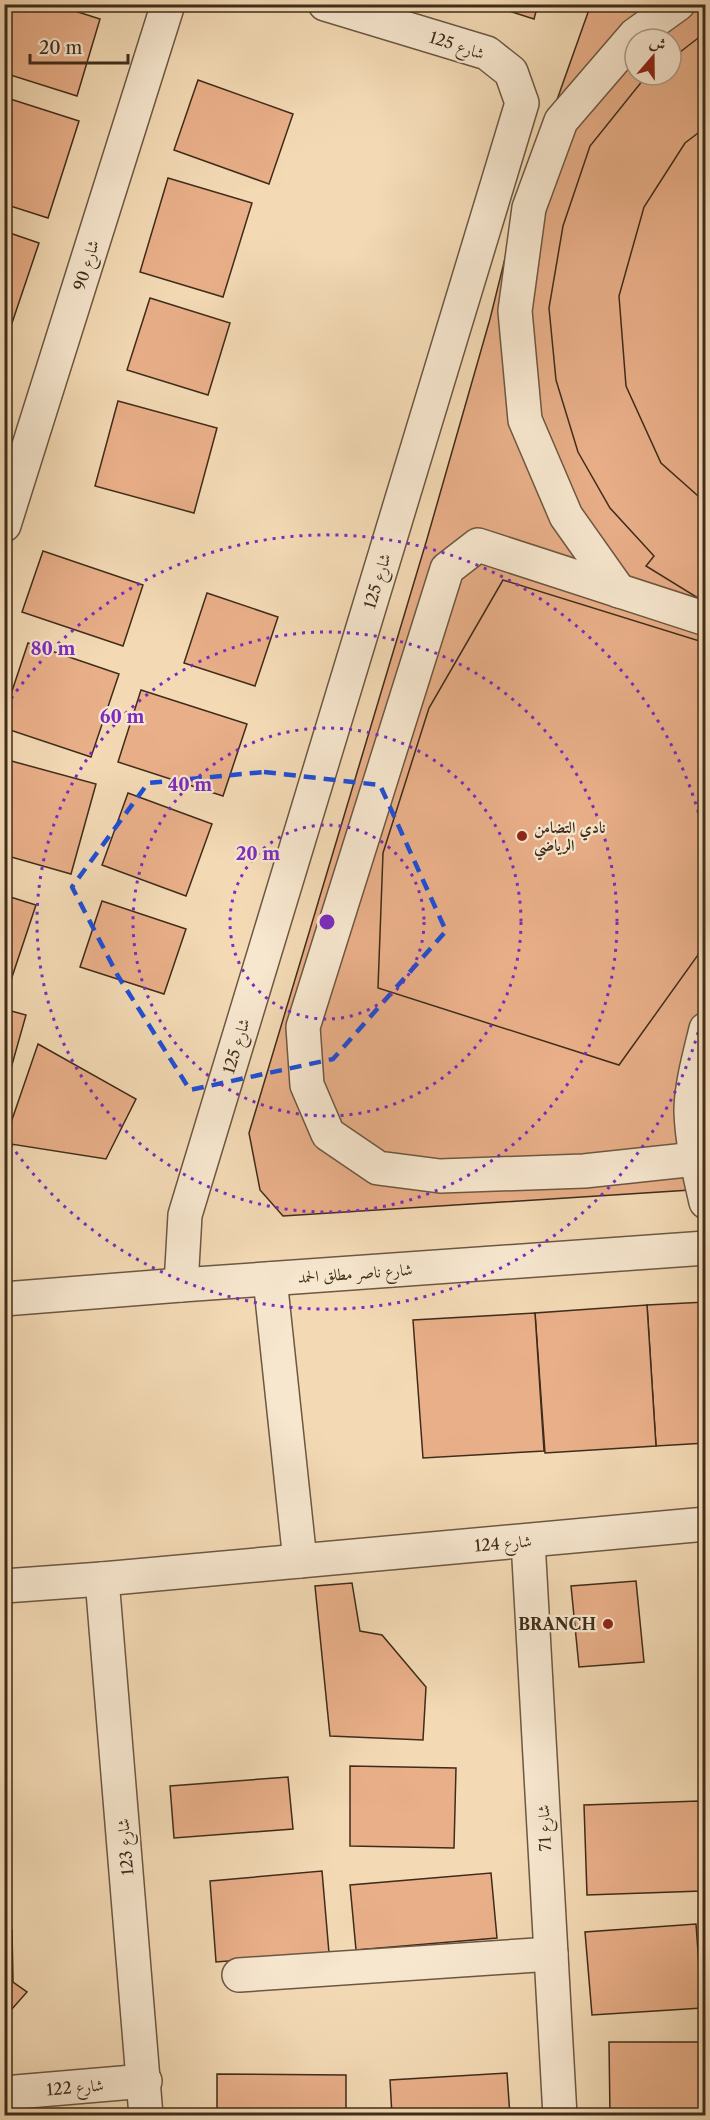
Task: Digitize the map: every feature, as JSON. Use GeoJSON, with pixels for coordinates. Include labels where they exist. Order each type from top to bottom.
{"type":"FeatureCollection","features":[{"type":"Feature","properties":{"kind":"street","name":"شارع 90"},"geometry":{"type":"LineString","coordinates":[[6,513],[168,4]]}},
{"type":"Feature","properties":{"kind":"street","name":"شارع 125"},"geometry":{"type":"LineString","coordinates":[[181,1285],[185,1215],[522,103],[512,72],[487,53],[325,4]]}},
{"type":"Feature","properties":{"kind":"street"},"geometry":{"type":"LineString","coordinates":[[619,591],[566,516],[525,420],[515,310],[529,208],[561,121],[635,35],[678,4]]}},
{"type":"Feature","properties":{"kind":"street"},"geometry":{"type":"LineString","coordinates":[[696,1159],[584,1171],[440,1176],[378,1168],[328,1134],[307,1085],[303,1027],[447,569],[478,545],[705,619]]}},
{"type":"Feature","properties":{"kind":"street"},"geometry":{"type":"LineString","coordinates":[[705,1029],[691,1110],[696,1159],[705,1202]]}},
{"type":"Feature","properties":{"kind":"street","name":"شارع ناصر مطلق الحمد"},"geometry":{"type":"LineString","coordinates":[[4,1299],[705,1248]]}},
{"type":"Feature","properties":{"kind":"street"},"geometry":{"type":"LineString","coordinates":[[270,1279],[300,1561]]}},
{"type":"Feature","properties":{"kind":"street","name":"شارع 124"},"geometry":{"type":"LineString","coordinates":[[4,1586],[705,1524]]}},
{"type":"Feature","properties":{"kind":"street","name":"شارع 71"},"geometry":{"type":"LineString","coordinates":[[528,1541],[560,2115]]}},
{"type":"Feature","properties":{"kind":"street","name":"شارع 123"},"geometry":{"type":"LineString","coordinates":[[102,1579],[147,2115]]}},
{"type":"Feature","properties":{"kind":"street"},"geometry":{"type":"LineString","coordinates":[[239,1975],[551,1954]]}},
{"type":"Feature","properties":{"kind":"street","name":"شارع 122"},"geometry":{"type":"LineString","coordinates":[[4,2093],[145,2081]]}},
{"type":"Feature","properties":{"kind":"highlighted area"},"geometry":{"type":"Polygon","coordinates":[[[264,772],[380,785],[446,931],[333,1059],[190,1090],[118,976],[72,887],[148,783],[264,772]]]}},
{"type":"Feature","properties":{"kind":"building"},"geometry":{"type":"Polygon","coordinates":[[[4,4],[53,4],[100,19],[77,96],[4,73],[4,4]]]}},
{"type":"Feature","properties":{"kind":"building"},"geometry":{"type":"Polygon","coordinates":[[[487,4],[538,4],[534,19],[487,4]]]}},
{"type":"Feature","properties":{"kind":"building","name":"نادي التضامن الرياضي"},"geometry":{"type":"Polygon","coordinates":[[[591,4],[706,4],[706,1189],[283,1216],[260,1190],[249,1133],[427,539],[490,319],[515,218],[591,4]]]}},
{"type":"Feature","properties":{"kind":"building"},"geometry":{"type":"Polygon","coordinates":[[[706,32],[706,127],[685,143],[644,207],[619,296],[626,386],[661,463],[706,503],[706,603],[646,566],[654,556],[610,508],[578,452],[556,380],[549,308],[563,226],[590,146],[637,87],[683,87],[683,50],[706,32]]]}},
{"type":"Feature","properties":{"kind":"building"},"geometry":{"type":"Polygon","coordinates":[[[198,80],[293,114],[269,184],[174,150],[198,80]]]}},
{"type":"Feature","properties":{"kind":"building"},"geometry":{"type":"Polygon","coordinates":[[[4,97],[79,121],[48,218],[4,204],[4,97]]]}},
{"type":"Feature","properties":{"kind":"building"},"geometry":{"type":"Polygon","coordinates":[[[168,178],[252,203],[223,297],[140,272],[168,178]]]}},
{"type":"Feature","properties":{"kind":"building"},"geometry":{"type":"Polygon","coordinates":[[[4,231],[39,243],[11,326],[4,323],[4,231]]]}},
{"type":"Feature","properties":{"kind":"building"},"geometry":{"type":"Polygon","coordinates":[[[150,298],[230,323],[208,395],[127,370],[150,298]]]}},
{"type":"Feature","properties":{"kind":"building"},"geometry":{"type":"Polygon","coordinates":[[[118,401],[217,428],[194,513],[95,486],[118,401]]]}},
{"type":"Feature","properties":{"kind":"building"},"geometry":{"type":"Polygon","coordinates":[[[43,551],[143,585],[123,646],[22,612],[43,551]]]}},
{"type":"Feature","properties":{"kind":"building"},"geometry":{"type":"Polygon","coordinates":[[[503,580],[706,643],[706,932],[698,955],[619,1065],[378,988],[383,853],[429,708],[503,580]]]}},
{"type":"Feature","properties":{"kind":"building"},"geometry":{"type":"Polygon","coordinates":[[[207,593],[278,617],[255,686],[184,663],[207,593]]]}},
{"type":"Feature","properties":{"kind":"building"},"geometry":{"type":"Polygon","coordinates":[[[28,643],[119,674],[91,757],[4,728],[4,715],[28,643]]]}},
{"type":"Feature","properties":{"kind":"building"},"geometry":{"type":"Polygon","coordinates":[[[141,690],[247,724],[223,796],[118,762],[141,690]]]}},
{"type":"Feature","properties":{"kind":"building"},"geometry":{"type":"Polygon","coordinates":[[[4,759],[96,784],[71,874],[4,855],[4,759]]]}},
{"type":"Feature","properties":{"kind":"building"},"geometry":{"type":"Polygon","coordinates":[[[128,793],[212,824],[186,896],[102,865],[128,793]]]}},
{"type":"Feature","properties":{"kind":"building"},"geometry":{"type":"Polygon","coordinates":[[[4,895],[36,905],[8,989],[4,988],[4,895]]]}},
{"type":"Feature","properties":{"kind":"building"},"geometry":{"type":"Polygon","coordinates":[[[102,901],[186,929],[164,994],[80,967],[102,901]]]}},
{"type":"Feature","properties":{"kind":"building"},"geometry":{"type":"Polygon","coordinates":[[[4,1009],[26,1015],[6,1086],[4,1086],[4,1009]]]}},
{"type":"Feature","properties":{"kind":"building"},"geometry":{"type":"Polygon","coordinates":[[[38,1044],[136,1099],[106,1159],[4,1143],[38,1044]]]}},
{"type":"Feature","properties":{"kind":"building"},"geometry":{"type":"Polygon","coordinates":[[[706,1302],[706,1443],[656,1446],[647,1305],[706,1302]]]}},
{"type":"Feature","properties":{"kind":"building"},"geometry":{"type":"Polygon","coordinates":[[[647,1305],[656,1446],[545,1453],[535,1313],[647,1305]]]}},
{"type":"Feature","properties":{"kind":"building"},"geometry":{"type":"Polygon","coordinates":[[[535,1313],[544,1451],[423,1458],[413,1320],[535,1313]]]}},
{"type":"Feature","properties":{"kind":"building","name":"BRANCH"},"geometry":{"type":"Polygon","coordinates":[[[636,1581],[644,1662],[579,1667],[571,1586],[636,1581]]]}},
{"type":"Feature","properties":{"kind":"building"},"geometry":{"type":"Polygon","coordinates":[[[352,1583],[360,1631],[382,1635],[426,1687],[423,1740],[330,1736],[315,1586],[352,1583]]]}},
{"type":"Feature","properties":{"kind":"building"},"geometry":{"type":"Polygon","coordinates":[[[350,1766],[456,1768],[454,1848],[350,1846],[350,1766]]]}},
{"type":"Feature","properties":{"kind":"building"},"geometry":{"type":"Polygon","coordinates":[[[288,1777],[293,1829],[174,1838],[170,1786],[288,1777]]]}},
{"type":"Feature","properties":{"kind":"building"},"geometry":{"type":"Polygon","coordinates":[[[699,1801],[702,1891],[587,1895],[584,1805],[699,1801]]]}},
{"type":"Feature","properties":{"kind":"building"},"geometry":{"type":"Polygon","coordinates":[[[322,1871],[329,1953],[216,1962],[210,1881],[322,1871]]]}},
{"type":"Feature","properties":{"kind":"building"},"geometry":{"type":"Polygon","coordinates":[[[491,1873],[497,1938],[356,1950],[350,1885],[491,1873]]]}},
{"type":"Feature","properties":{"kind":"building"},"geometry":{"type":"Polygon","coordinates":[[[696,1924],[702,2008],[592,2015],[585,1932],[696,1924]]]}},
{"type":"Feature","properties":{"kind":"building"},"geometry":{"type":"Polygon","coordinates":[[[12,1930],[13,1982],[27,1992],[4,2018],[4,1931],[12,1930]]]}},
{"type":"Feature","properties":{"kind":"building"},"geometry":{"type":"Polygon","coordinates":[[[609,2042],[699,2042],[700,2116],[610,2116],[609,2042]]]}},
{"type":"Feature","properties":{"kind":"building"},"geometry":{"type":"Polygon","coordinates":[[[507,2073],[510,2116],[392,2116],[390,2080],[507,2073]]]}},
{"type":"Feature","properties":{"kind":"building"},"geometry":{"type":"Polygon","coordinates":[[[217,2074],[346,2075],[346,2116],[217,2116],[217,2074]]]}},
{"type":"Feature","properties":{"kind":"place","name":"نادي التضامن الرياضي"},"geometry":{"type":"Point","coordinates":[522,836]}},
{"type":"Feature","properties":{"kind":"place","name":"BRANCH"},"geometry":{"type":"Point","coordinates":[608,1624]}}]}
